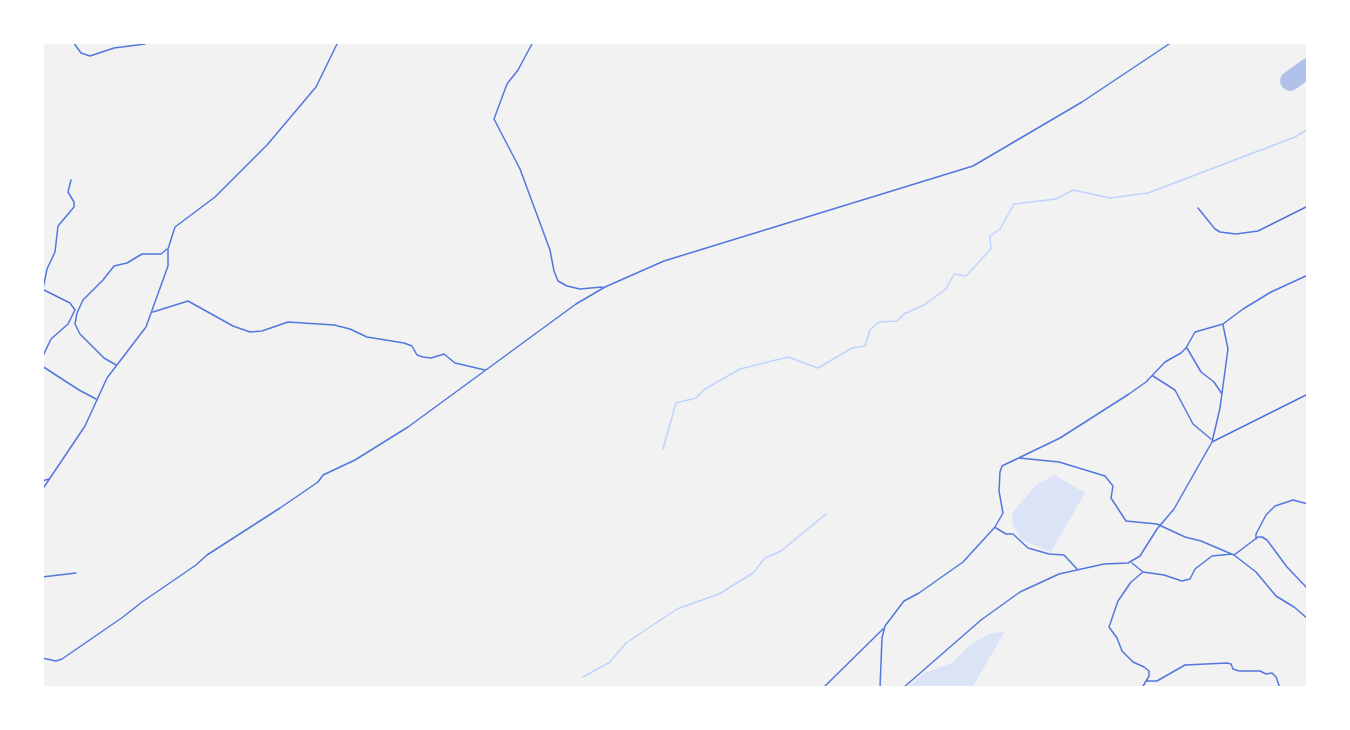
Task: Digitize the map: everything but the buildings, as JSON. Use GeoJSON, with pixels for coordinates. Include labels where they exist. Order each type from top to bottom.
{"type":"FeatureCollection","features":[{"type":"Feature","properties":{"kind":"street"},"geometry":{"type":"LineString","coordinates":[[73,42],[81,53],[90,56],[114,48],[148,42]]}},
{"type":"Feature","properties":{"kind":"street"},"geometry":{"type":"LineString","coordinates":[[42,490],[85,426],[96,399],[116,365],[137,340],[153,312],[168,266],[171,236],[177,224],[221,192],[267,145],[320,81],[338,42]]}},
{"type":"Feature","properties":{"kind":"street"},"geometry":{"type":"LineString","coordinates":[[533,42],[518,70],[507,84],[494,119],[522,175],[550,250],[558,280],[567,286],[580,289],[605,287]]}},
{"type":"Feature","properties":{"kind":"street"},"geometry":{"type":"LineString","coordinates":[[42,658],[56,661],[62,659],[207,555],[318,482],[323,475],[355,460],[408,427],[576,304],[605,287],[664,261],[973,166],[1082,102],[1172,42]]}},
{"type":"Feature","properties":{"kind":"street"},"geometry":{"type":"LineString","coordinates":[[71,180],[68,192],[74,202],[74,207],[58,226],[56,252],[47,269],[43,289],[70,303],[77,313]]}},
{"type":"Feature","properties":{"kind":"street"},"geometry":{"type":"LineString","coordinates":[[1198,208],[1215,229],[1236,234],[1258,231],[1308,206]]}},
{"type":"Feature","properties":{"kind":"street"},"geometry":{"type":"LineString","coordinates":[[116,365],[104,358],[80,334],[75,324],[77,313],[83,300],[114,266],[127,263],[142,254],[162,254],[168,249]]}},
{"type":"Feature","properties":{"kind":"street"},"geometry":{"type":"LineString","coordinates":[[823,688],[884,629],[904,601],[920,593],[963,562],[995,527],[1003,513],[999,491],[1000,472],[1006,462],[1060,438],[1118,401],[1152,376],[1165,362],[1186,348],[1195,332],[1223,324],[1271,292],[1308,275]]}},
{"type":"Feature","properties":{"kind":"street"},"geometry":{"type":"LineString","coordinates":[[153,312],[188,301],[227,323],[250,332],[262,331],[288,322],[334,325],[367,337],[405,343],[412,346],[417,355],[423,357],[431,358],[444,354],[455,363],[485,370]]}},
{"type":"Feature","properties":{"kind":"street"},"geometry":{"type":"LineString","coordinates":[[42,357],[51,339],[68,324],[75,310]]}},
{"type":"Feature","properties":{"kind":"street"},"geometry":{"type":"LineString","coordinates":[[903,688],[961,636],[1020,592],[1059,574],[1104,564],[1131,562],[1140,556],[1160,525],[1174,509],[1212,442],[1222,395],[1228,349],[1223,324]]}},
{"type":"Feature","properties":{"kind":"street"},"geometry":{"type":"LineString","coordinates":[[1186,348],[1201,372],[1214,382],[1222,395]]}},
{"type":"Feature","properties":{"kind":"street"},"geometry":{"type":"LineString","coordinates":[[42,366],[96,399]]}},
{"type":"Feature","properties":{"kind":"street"},"geometry":{"type":"LineString","coordinates":[[1152,376],[1175,390],[1193,424],[1212,442]]}},
{"type":"Feature","properties":{"kind":"street"},"geometry":{"type":"LineString","coordinates":[[1212,442],[1308,394]]}},
{"type":"Feature","properties":{"kind":"street"},"geometry":{"type":"LineString","coordinates":[[1019,458],[1059,462],[1100,473],[1112,483],[1110,496],[1124,520],[1160,525],[1185,537],[1234,554],[1256,572],[1276,596],[1307,618],[1308,614]]}},
{"type":"Feature","properties":{"kind":"street"},"geometry":{"type":"LineString","coordinates":[[42,481],[49,479]]}},
{"type":"Feature","properties":{"kind":"street"},"geometry":{"type":"LineString","coordinates":[[1256,539],[1256,534],[1266,515],[1275,506],[1293,500],[1308,504]]}},
{"type":"Feature","properties":{"kind":"street"},"geometry":{"type":"LineString","coordinates":[[995,527],[1006,534],[1013,534],[1024,546],[1031,549],[1064,555],[1077,569]]}},
{"type":"Feature","properties":{"kind":"street"},"geometry":{"type":"LineString","coordinates":[[1131,562],[1143,572],[1182,581],[1190,579],[1195,569],[1212,556],[1234,554],[1261,537],[1267,540],[1287,567],[1308,589]]}},
{"type":"Feature","properties":{"kind":"street"},"geometry":{"type":"LineString","coordinates":[[1142,688],[1149,672],[1133,662],[1122,651],[1118,638],[1109,627],[1118,601],[1131,582],[1143,572]]}},
{"type":"Feature","properties":{"kind":"street"},"geometry":{"type":"LineString","coordinates":[[42,578],[76,573]]}},
{"type":"Feature","properties":{"kind":"street"},"geometry":{"type":"LineString","coordinates":[[880,688],[884,629]]}},
{"type":"Feature","properties":{"kind":"street"},"geometry":{"type":"LineString","coordinates":[[1146,681],[1157,681],[1185,665],[1227,663],[1239,671],[1272,673],[1280,688]]}},
{"type":"Feature","properties":{"kind":"shaded area"},"geometry":{"type":"Polygon","coordinates":[[[1055,475],[1085,493],[1051,552],[1022,540],[1012,524],[1013,512],[1036,485],[1055,475]]]}},
{"type":"Feature","properties":{"kind":"shaded area"},"geometry":{"type":"Polygon","coordinates":[[[1005,631],[972,688],[906,688],[924,673],[952,663],[970,645],[989,634],[1005,631]]]}},
{"type":"Feature","properties":{"kind":"waterway"},"geometry":{"type":"LineString","coordinates":[[663,449],[676,403],[696,398],[705,389],[740,369],[788,357],[818,368],[852,348],[865,346],[870,330],[879,322],[897,321],[904,314],[924,305],[946,289],[954,274],[966,276],[991,249],[990,236],[1000,229],[1014,204],[1056,199],[1073,190],[1110,198],[1148,193],[1295,137],[1308,129]]}},
{"type":"Feature","properties":{"kind":"waterway"},"geometry":{"type":"LineString","coordinates":[[583,677],[610,662],[626,643],[677,609],[719,594],[753,573],[765,558],[781,551],[826,514]]}},
{"type":"Feature","properties":{"kind":"runway"},"geometry":{"type":"LineString","coordinates":[[1290,81],[1308,68]]}}]}
